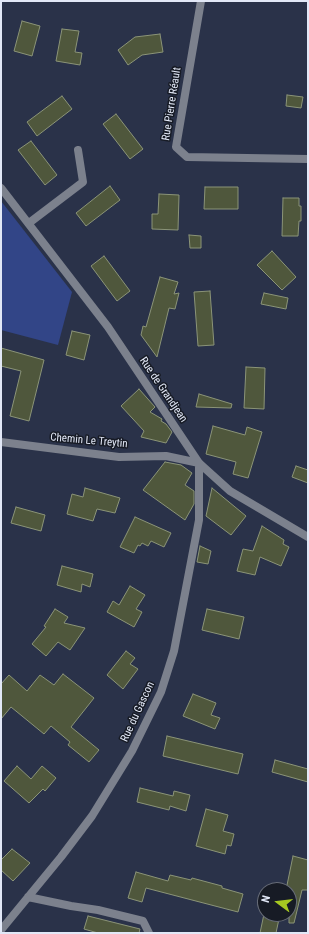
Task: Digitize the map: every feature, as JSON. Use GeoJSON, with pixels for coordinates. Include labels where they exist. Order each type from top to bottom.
{"type":"FeatureCollection","features":[{"type":"Feature","properties":{"kind":"street","name":"Rue Pierre Réault"},"geometry":{"type":"LineString","coordinates":[[201,1],[176,147],[186,157],[308,160]]}},
{"type":"Feature","properties":{"kind":"street"},"geometry":{"type":"LineString","coordinates":[[29,224],[83,182],[78,150]]}},
{"type":"Feature","properties":{"kind":"street","name":"Rue de Grandjean"},"geometry":{"type":"LineString","coordinates":[[1,188],[108,327],[199,463],[230,491],[308,537]]}},
{"type":"Feature","properties":{"kind":"street","name":"Chemin Le Treytin"},"geometry":{"type":"LineString","coordinates":[[1,442],[119,457],[166,456],[199,463]]}},
{"type":"Feature","properties":{"kind":"street","name":"Rue du Gascon"},"geometry":{"type":"LineString","coordinates":[[1,930],[62,857],[92,816],[132,751],[160,692],[174,651],[199,520],[199,463]]}},
{"type":"Feature","properties":{"kind":"street"},"geometry":{"type":"LineString","coordinates":[[28,896],[143,921],[148,933]]}},
{"type":"Feature","properties":{"kind":"shaded area"},"geometry":{"type":"Polygon","coordinates":[[[1,201],[72,292],[58,345],[1,330],[1,201]]]}},
{"type":"Feature","properties":{"kind":"building"},"geometry":{"type":"Polygon","coordinates":[[[22,21],[40,26],[32,56],[14,51],[22,21]]]}},
{"type":"Feature","properties":{"kind":"building"},"geometry":{"type":"Polygon","coordinates":[[[62,29],[79,31],[75,52],[82,53],[80,65],[56,61],[62,29]]]}},
{"type":"Feature","properties":{"kind":"building"},"geometry":{"type":"Polygon","coordinates":[[[160,34],[163,52],[142,55],[128,65],[118,50],[135,37],[160,34]]]}},
{"type":"Feature","properties":{"kind":"building"},"geometry":{"type":"Polygon","coordinates":[[[287,95],[303,97],[301,108],[286,106],[287,95]]]}},
{"type":"Feature","properties":{"kind":"building"},"geometry":{"type":"Polygon","coordinates":[[[62,96],[72,109],[37,136],[27,122],[62,96]]]}},
{"type":"Feature","properties":{"kind":"building"},"geometry":{"type":"Polygon","coordinates":[[[116,114],[143,149],[130,159],[103,124],[116,114]]]}},
{"type":"Feature","properties":{"kind":"building"},"geometry":{"type":"Polygon","coordinates":[[[31,141],[57,175],[45,185],[18,150],[31,141]]]}},
{"type":"Feature","properties":{"kind":"building"},"geometry":{"type":"Polygon","coordinates":[[[110,186],[120,200],[86,226],[76,213],[110,186]]]}},
{"type":"Feature","properties":{"kind":"building"},"geometry":{"type":"Polygon","coordinates":[[[205,187],[238,187],[238,209],[204,209],[205,187]]]}},
{"type":"Feature","properties":{"kind":"building"},"geometry":{"type":"Polygon","coordinates":[[[159,194],[179,195],[178,230],[152,229],[152,214],[158,214],[159,194]]]}},
{"type":"Feature","properties":{"kind":"building"},"geometry":{"type":"Polygon","coordinates":[[[283,198],[299,198],[299,206],[301,206],[301,221],[299,221],[298,236],[282,236],[283,198]]]}},
{"type":"Feature","properties":{"kind":"building"},"geometry":{"type":"Polygon","coordinates":[[[189,235],[201,236],[201,248],[190,248],[189,235]]]}},
{"type":"Feature","properties":{"kind":"building"},"geometry":{"type":"Polygon","coordinates":[[[272,251],[296,277],[282,290],[257,265],[272,251]]]}},
{"type":"Feature","properties":{"kind":"building"},"geometry":{"type":"Polygon","coordinates":[[[104,256],[130,291],[117,301],[91,266],[104,256]]]}},
{"type":"Feature","properties":{"kind":"building"},"geometry":{"type":"Polygon","coordinates":[[[160,277],[178,282],[174,294],[179,293],[175,309],[169,308],[157,357],[141,335],[143,326],[146,327],[160,277]]]}},
{"type":"Feature","properties":{"kind":"building"},"geometry":{"type":"Polygon","coordinates":[[[210,291],[214,345],[198,346],[194,292],[210,291]]]}},
{"type":"Feature","properties":{"kind":"building"},"geometry":{"type":"Polygon","coordinates":[[[264,293],[288,298],[286,309],[261,304],[264,293]]]}},
{"type":"Feature","properties":{"kind":"building"},"geometry":{"type":"Polygon","coordinates":[[[72,331],[90,335],[84,360],[66,355],[72,331]]]}},
{"type":"Feature","properties":{"kind":"building"},"geometry":{"type":"Polygon","coordinates":[[[1,348],[44,360],[29,421],[10,416],[21,371],[1,366],[1,348]]]}},
{"type":"Feature","properties":{"kind":"building"},"geometry":{"type":"Polygon","coordinates":[[[246,367],[265,368],[264,409],[244,408],[246,367]]]}},
{"type":"Feature","properties":{"kind":"building"},"geometry":{"type":"Polygon","coordinates":[[[139,389],[155,407],[150,412],[162,419],[161,421],[166,424],[172,432],[166,443],[141,437],[144,431],[121,406],[139,389]]]}},
{"type":"Feature","properties":{"kind":"building"},"geometry":{"type":"Polygon","coordinates":[[[199,394],[232,404],[231,408],[196,407],[199,394]]]}},
{"type":"Feature","properties":{"kind":"building"},"geometry":{"type":"Polygon","coordinates":[[[213,426],[245,435],[247,427],[262,432],[248,478],[233,474],[236,462],[206,454],[213,426]]]}},
{"type":"Feature","properties":{"kind":"building"},"geometry":{"type":"Polygon","coordinates":[[[165,462],[181,465],[192,473],[185,485],[194,491],[194,504],[185,520],[143,490],[165,462]]]}},
{"type":"Feature","properties":{"kind":"building"},"geometry":{"type":"Polygon","coordinates":[[[296,466],[308,470],[308,483],[292,477],[296,466]]]}},
{"type":"Feature","properties":{"kind":"building"},"geometry":{"type":"Polygon","coordinates":[[[85,488],[120,498],[115,513],[97,509],[93,521],[67,514],[72,494],[83,497],[85,488]]]}},
{"type":"Feature","properties":{"kind":"building"},"geometry":{"type":"Polygon","coordinates":[[[212,488],[246,516],[231,535],[206,516],[212,488]]]}},
{"type":"Feature","properties":{"kind":"building"},"geometry":{"type":"Polygon","coordinates":[[[16,507],[45,515],[41,531],[11,523],[16,507]]]}},
{"type":"Feature","properties":{"kind":"building"},"geometry":{"type":"Polygon","coordinates":[[[135,517],[171,533],[164,547],[151,541],[148,546],[142,543],[140,546],[138,545],[134,553],[120,547],[135,517]]]}},
{"type":"Feature","properties":{"kind":"building"},"geometry":{"type":"Polygon","coordinates":[[[262,526],[284,540],[283,544],[289,547],[281,566],[260,557],[255,575],[237,571],[243,549],[253,551],[262,526]]]}},
{"type":"Feature","properties":{"kind":"building"},"geometry":{"type":"Polygon","coordinates":[[[200,546],[211,551],[208,564],[197,562],[200,546]]]}},
{"type":"Feature","properties":{"kind":"building"},"geometry":{"type":"Polygon","coordinates":[[[62,566],[93,574],[90,587],[82,584],[81,592],[57,585],[62,566]]]}},
{"type":"Feature","properties":{"kind":"building"},"geometry":{"type":"Polygon","coordinates":[[[130,586],[145,595],[136,609],[142,612],[134,627],[107,612],[113,601],[119,605],[130,586]]]}},
{"type":"Feature","properties":{"kind":"building"},"geometry":{"type":"Polygon","coordinates":[[[55,609],[68,617],[64,623],[85,628],[70,650],[58,642],[46,656],[32,644],[46,627],[44,626],[55,609]]]}},
{"type":"Feature","properties":{"kind":"building"},"geometry":{"type":"Polygon","coordinates":[[[207,609],[244,617],[239,639],[202,630],[207,609]]]}},
{"type":"Feature","properties":{"kind":"building"},"geometry":{"type":"Polygon","coordinates":[[[126,651],[135,658],[130,664],[138,669],[123,689],[107,675],[126,651]]]}},
{"type":"Feature","properties":{"kind":"building"},"geometry":{"type":"Polygon","coordinates":[[[63,674],[94,698],[71,727],[99,750],[89,762],[68,745],[70,742],[51,726],[44,734],[11,707],[1,719],[1,684],[9,675],[27,691],[40,675],[54,685],[63,674]]]}},
{"type":"Feature","properties":{"kind":"building"},"geometry":{"type":"Polygon","coordinates":[[[193,694],[216,703],[211,715],[220,718],[215,729],[183,716],[193,694]]]}},
{"type":"Feature","properties":{"kind":"building"},"geometry":{"type":"Polygon","coordinates":[[[167,736],[243,754],[238,774],[163,756],[167,736]]]}},
{"type":"Feature","properties":{"kind":"building"},"geometry":{"type":"Polygon","coordinates":[[[275,760],[308,769],[308,782],[272,772],[275,760]]]}},
{"type":"Feature","properties":{"kind":"building"},"geometry":{"type":"Polygon","coordinates":[[[17,766],[31,779],[42,766],[56,778],[45,791],[43,789],[29,803],[4,781],[17,766]]]}},
{"type":"Feature","properties":{"kind":"building"},"geometry":{"type":"Polygon","coordinates":[[[140,788],[173,796],[174,791],[190,795],[186,811],[170,806],[169,810],[137,802],[140,788]]]}},
{"type":"Feature","properties":{"kind":"building"},"geometry":{"type":"Polygon","coordinates":[[[206,809],[228,815],[223,831],[234,834],[231,846],[227,845],[225,854],[196,846],[206,809]]]}},
{"type":"Feature","properties":{"kind":"building"},"geometry":{"type":"Polygon","coordinates":[[[12,849],[30,863],[13,881],[1,870],[1,860],[12,849]]]}},
{"type":"Feature","properties":{"kind":"building"},"geometry":{"type":"Polygon","coordinates":[[[293,856],[308,860],[308,890],[302,890],[297,911],[297,882],[288,882],[293,856]]]}},
{"type":"Feature","properties":{"kind":"building"},"geometry":{"type":"Polygon","coordinates":[[[136,872],[168,881],[170,875],[191,880],[192,878],[222,886],[222,888],[243,894],[238,912],[146,888],[142,902],[128,898],[136,872]]]}},
{"type":"Feature","properties":{"kind":"building"},"geometry":{"type":"Polygon","coordinates":[[[88,916],[140,929],[139,933],[98,933],[84,929],[88,916]]]}},
{"type":"Feature","properties":{"kind":"building"},"geometry":{"type":"Polygon","coordinates":[[[262,922],[278,922],[276,933],[260,933],[262,922]]]}}]}
